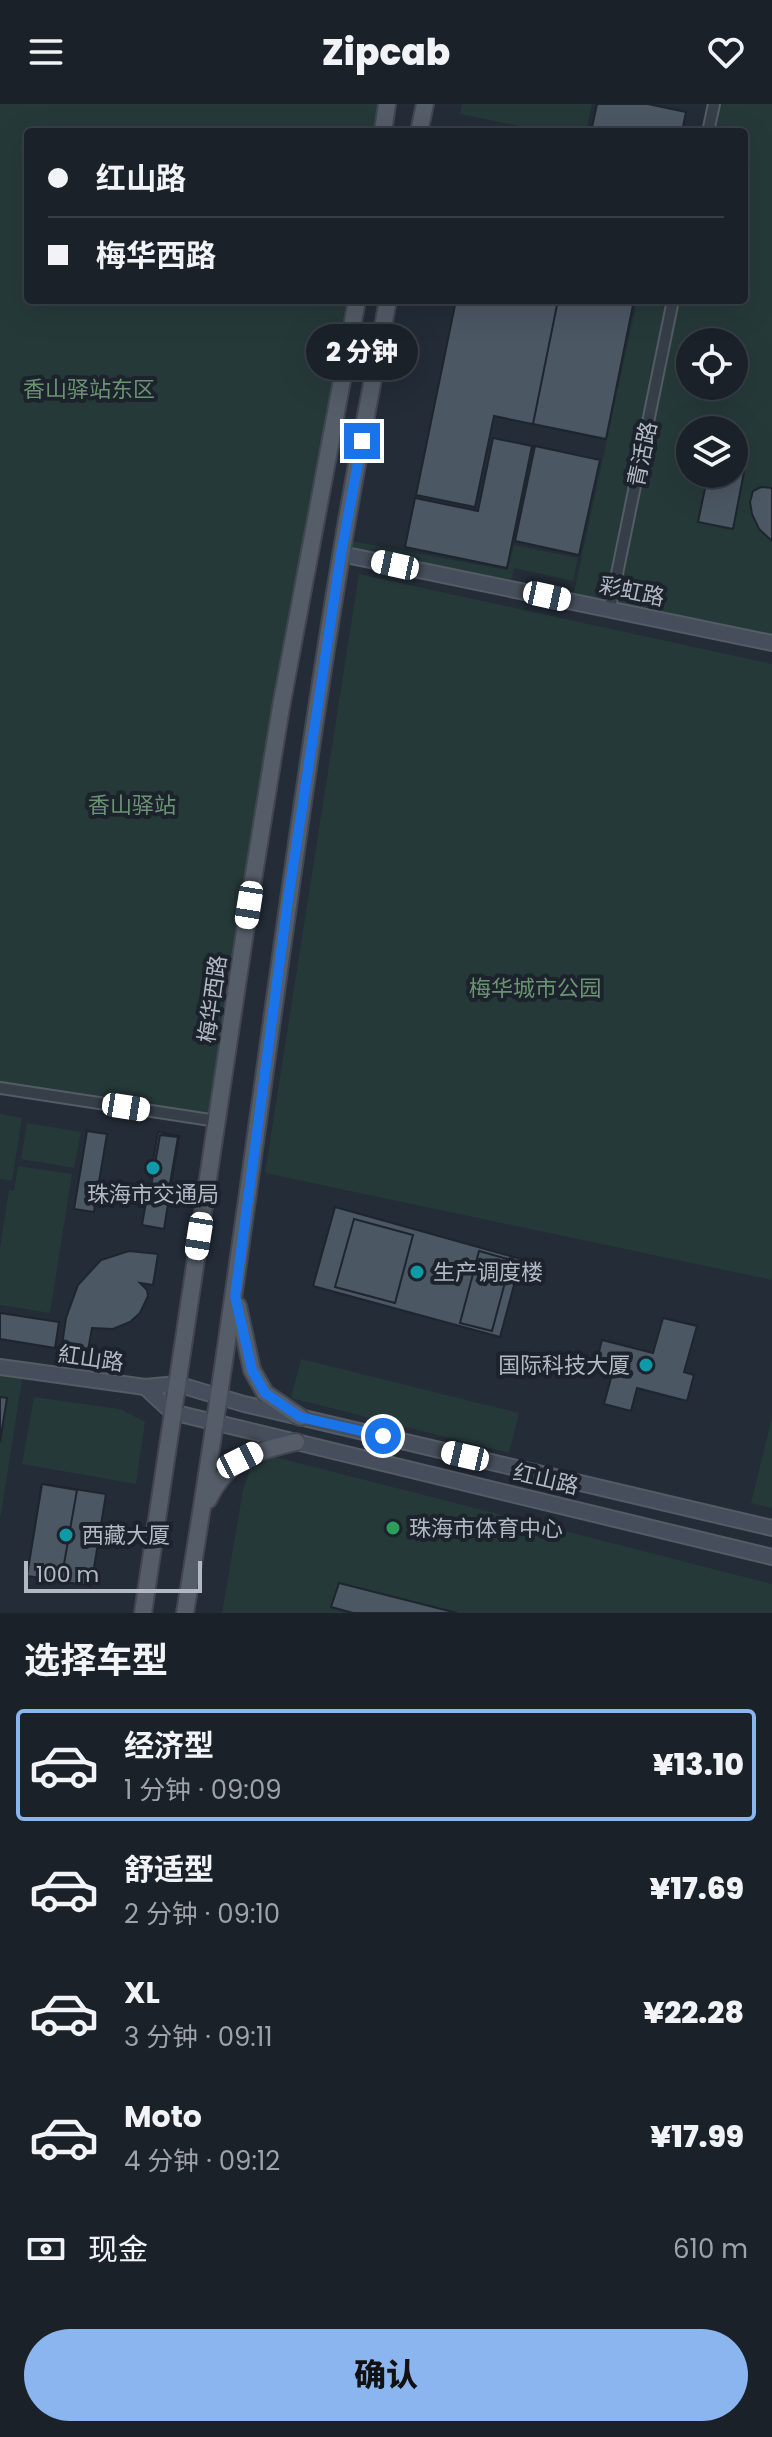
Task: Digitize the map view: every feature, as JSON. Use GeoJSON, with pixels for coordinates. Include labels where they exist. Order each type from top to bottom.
{"type":"FeatureCollection","features":[{"type":"Feature","properties":{"kind":"main road"},"geometry":{"type":"LineString","coordinates":[[384,128],[387,104]]}},
{"type":"Feature","properties":{"kind":"main road"},"geometry":{"type":"LineString","coordinates":[[420,128],[425,104]]}},
{"type":"Feature","properties":{"kind":"main road","name":"梅华西路"},"geometry":{"type":"LineString","coordinates":[[143,1613],[281,707],[356,304]]}},
{"type":"Feature","properties":{"kind":"main road"},"geometry":{"type":"LineString","coordinates":[[185,1613],[220,1398],[288,900],[341,554],[387,304]]}},
{"type":"Feature","properties":{"kind":"main road","name":"彩虹路"},"geometry":{"type":"LineString","coordinates":[[341,554],[772,643]]}},
{"type":"Feature","properties":{"kind":"main road"},"geometry":{"type":"LineString","coordinates":[[235,1296],[252,1370],[265,1393],[300,1417]]}},
{"type":"Feature","properties":{"kind":"main road","name":"紅山路"},"geometry":{"type":"LineString","coordinates":[[0,1367],[145,1387],[177,1384]]}},
{"type":"Feature","properties":{"kind":"main road","name":"红山路"},"geometry":{"type":"LineString","coordinates":[[177,1384],[220,1398],[772,1528]]}},
{"type":"Feature","properties":{"kind":"main road"},"geometry":{"type":"LineString","coordinates":[[145,1387],[172,1412]]}},
{"type":"Feature","properties":{"kind":"main road","name":"红山路"},"geometry":{"type":"LineString","coordinates":[[172,1412],[772,1557]]}},
{"type":"Feature","properties":{"kind":"main road"},"geometry":{"type":"LineString","coordinates":[[201,1516],[215,1484],[240,1460],[257,1451],[296,1442]]}},
{"type":"Feature","properties":{"kind":"street"},"geometry":{"type":"LineString","coordinates":[[709,128],[714,104]]}},
{"type":"Feature","properties":{"kind":"street","name":"青活路"},"geometry":{"type":"LineString","coordinates":[[610,608],[672,304]]}},
{"type":"Feature","properties":{"kind":"street"},"geometry":{"type":"LineString","coordinates":[[0,1088],[217,1121]]}},
{"type":"Feature","properties":{"kind":"green space","name":"香山驿站"},"geometry":{"type":"Polygon","coordinates":[[[0,104],[387,104],[384,128],[24,128],[24,304],[356,304],[216,1121],[0,1088],[0,104]]]}},
{"type":"Feature","properties":{"kind":"green space"},"geometry":{"type":"Polygon","coordinates":[[[462,104],[592,104],[587,128],[528,128],[460,114],[462,104]]]}},
{"type":"Feature","properties":{"kind":"green space"},"geometry":{"type":"Polygon","coordinates":[[[714,104],[772,104],[772,642],[610,608],[673,304],[748,304],[748,128],[709,128],[714,104]]]}},
{"type":"Feature","properties":{"kind":"green space"},"geometry":{"type":"Polygon","coordinates":[[[636,304],[670,304],[608,604],[573,597],[636,304]]]}},
{"type":"Feature","properties":{"kind":"green space"},"geometry":{"type":"Polygon","coordinates":[[[346,540],[507,570],[514,545],[578,558],[573,581],[514,568],[510,585],[344,552],[346,540]]]}},
{"type":"Feature","properties":{"kind":"green space","name":"梅华城市公园"},"geometry":{"type":"Polygon","coordinates":[[[359,574],[772,664],[772,1280],[265,1173],[359,574]]]}},
{"type":"Feature","properties":{"kind":"green space"},"geometry":{"type":"Polygon","coordinates":[[[0,1114],[22,1118],[12,1181],[0,1179],[0,1114]]]}},
{"type":"Feature","properties":{"kind":"green space"},"geometry":{"type":"Polygon","coordinates":[[[27,1123],[81,1132],[74,1168],[21,1159],[27,1123]]]}},
{"type":"Feature","properties":{"kind":"green space"},"geometry":{"type":"Polygon","coordinates":[[[18,1166],[72,1174],[50,1313],[0,1305],[0,1248],[9,1190],[14,1191],[18,1166]]]}},
{"type":"Feature","properties":{"kind":"green space"},"geometry":{"type":"Polygon","coordinates":[[[301,1359],[519,1413],[509,1453],[291,1398],[301,1359]]]}},
{"type":"Feature","properties":{"kind":"green space"},"geometry":{"type":"Polygon","coordinates":[[[0,1370],[23,1374],[0,1520],[0,1370]]]}},
{"type":"Feature","properties":{"kind":"green space"},"geometry":{"type":"Polygon","coordinates":[[[34,1397],[120,1409],[145,1422],[136,1484],[22,1464],[34,1397]]]}},
{"type":"Feature","properties":{"kind":"green space"},"geometry":{"type":"Polygon","coordinates":[[[772,1417],[772,1508],[751,1503],[772,1417]]]}},
{"type":"Feature","properties":{"kind":"green space","name":"珠海市体育中心"},"geometry":{"type":"Polygon","coordinates":[[[275,1457],[772,1584],[772,1613],[222,1613],[243,1490],[250,1469],[275,1457]]]}},
{"type":"Feature","properties":{"kind":"building"},"geometry":{"type":"Polygon","coordinates":[[[597,104],[648,104],[666,108],[662,128],[592,128],[597,104]]]}},
{"type":"Feature","properties":{"kind":"building"},"geometry":{"type":"Polygon","coordinates":[[[597,104],[648,104],[686,112],[683,128],[592,128],[597,104]]]}},
{"type":"Feature","properties":{"kind":"building"},"geometry":{"type":"Polygon","coordinates":[[[455,304],[625,304],[600,438],[494,416],[475,507],[416,495],[455,304]]]}},
{"type":"Feature","properties":{"kind":"building"},"geometry":{"type":"Polygon","coordinates":[[[557,304],[633,304],[606,439],[533,424],[557,304]]]}},
{"type":"Feature","properties":{"kind":"building"},"geometry":{"type":"Polygon","coordinates":[[[493,438],[532,446],[507,568],[405,547],[415,498],[478,511],[493,438]]]}},
{"type":"Feature","properties":{"kind":"building"},"geometry":{"type":"Polygon","coordinates":[[[535,446],[600,460],[579,555],[515,541],[535,446]]]}},
{"type":"Feature","properties":{"kind":"building"},"geometry":{"type":"Polygon","coordinates":[[[761,487],[772,488],[772,541],[759,529],[752,514],[750,502],[753,491],[761,487]]]}},
{"type":"Feature","properties":{"kind":"building"},"geometry":{"type":"Polygon","coordinates":[[[705,488],[741,488],[733,529],[698,522],[705,488]]]}},
{"type":"Feature","properties":{"kind":"building"},"geometry":{"type":"Polygon","coordinates":[[[87,1131],[107,1134],[94,1212],[74,1209],[87,1131]]]}},
{"type":"Feature","properties":{"kind":"building","name":"珠海市交通局"},"geometry":{"type":"Polygon","coordinates":[[[158,1132],[179,1136],[164,1229],[142,1225],[158,1132]],[[160,1135],[149,1198],[167,1201],[178,1137],[160,1135]]]}},
{"type":"Feature","properties":{"kind":"building"},"geometry":{"type":"Polygon","coordinates":[[[160,1135],[178,1137],[167,1201],[149,1198],[160,1135]]]}},
{"type":"Feature","properties":{"kind":"building","name":"生产调度楼"},"geometry":{"type":"Polygon","coordinates":[[[335,1207],[521,1259],[500,1337],[313,1286],[335,1207]]]}},
{"type":"Feature","properties":{"kind":"building"},"geometry":{"type":"Polygon","coordinates":[[[354,1219],[413,1235],[395,1303],[335,1287],[354,1219]]]}},
{"type":"Feature","properties":{"kind":"building"},"geometry":{"type":"Polygon","coordinates":[[[129,1251],[158,1254],[153,1285],[140,1283],[148,1296],[140,1313],[130,1322],[113,1329],[92,1328],[87,1356],[61,1352],[66,1318],[78,1285],[101,1260],[129,1251]]]}},
{"type":"Feature","properties":{"kind":"building"},"geometry":{"type":"Polygon","coordinates":[[[479,1251],[511,1260],[492,1331],[460,1323],[479,1251]]]}},
{"type":"Feature","properties":{"kind":"building"},"geometry":{"type":"Polygon","coordinates":[[[0,1313],[59,1322],[55,1348],[0,1339],[0,1313]]]}},
{"type":"Feature","properties":{"kind":"building","name":"国际科技大厦"},"geometry":{"type":"Polygon","coordinates":[[[663,1318],[697,1326],[684,1372],[694,1375],[687,1401],[637,1388],[631,1411],[604,1404],[614,1367],[596,1363],[602,1340],[653,1353],[663,1318]]]}},
{"type":"Feature","properties":{"kind":"building"},"geometry":{"type":"Polygon","coordinates":[[[0,1397],[7,1398],[0,1442],[0,1397]]]}},
{"type":"Feature","properties":{"kind":"building","name":"西藏大厦"},"geometry":{"type":"Polygon","coordinates":[[[42,1484],[106,1494],[91,1586],[27,1576],[42,1484]]]}},
{"type":"Feature","properties":{"kind":"building"},"geometry":{"type":"Polygon","coordinates":[[[42,1484],[77,1490],[61,1581],[27,1576],[42,1484]]]}},
{"type":"Feature","properties":{"kind":"building"},"geometry":{"type":"Polygon","coordinates":[[[339,1583],[457,1613],[353,1613],[331,1607],[339,1583]]]}},
{"type":"Feature","properties":{"kind":"place","name":"珠海市交通局"},"geometry":{"type":"Point","coordinates":[153,1168]}},
{"type":"Feature","properties":{"kind":"place","name":"生产调度楼"},"geometry":{"type":"Point","coordinates":[417,1272]}},
{"type":"Feature","properties":{"kind":"place","name":"国际科技大厦"},"geometry":{"type":"Point","coordinates":[646,1365]}},
{"type":"Feature","properties":{"kind":"place","name":"珠海市体育中心"},"geometry":{"type":"Point","coordinates":[393,1528]}},
{"type":"Feature","properties":{"kind":"place","name":"西藏大厦"},"geometry":{"type":"Point","coordinates":[66,1535]}},
{"type":"Feature","properties":{"kind":"route"},"geometry":{"type":"LineString","coordinates":[[362,441],[341,554],[288,900],[235,1296],[252,1370],[265,1393],[300,1417],[383,1436]]}},
{"type":"Feature","properties":{"kind":"park label","name":"香山驿站东区"},"geometry":{"type":"Point","coordinates":[89,389]}}]}
